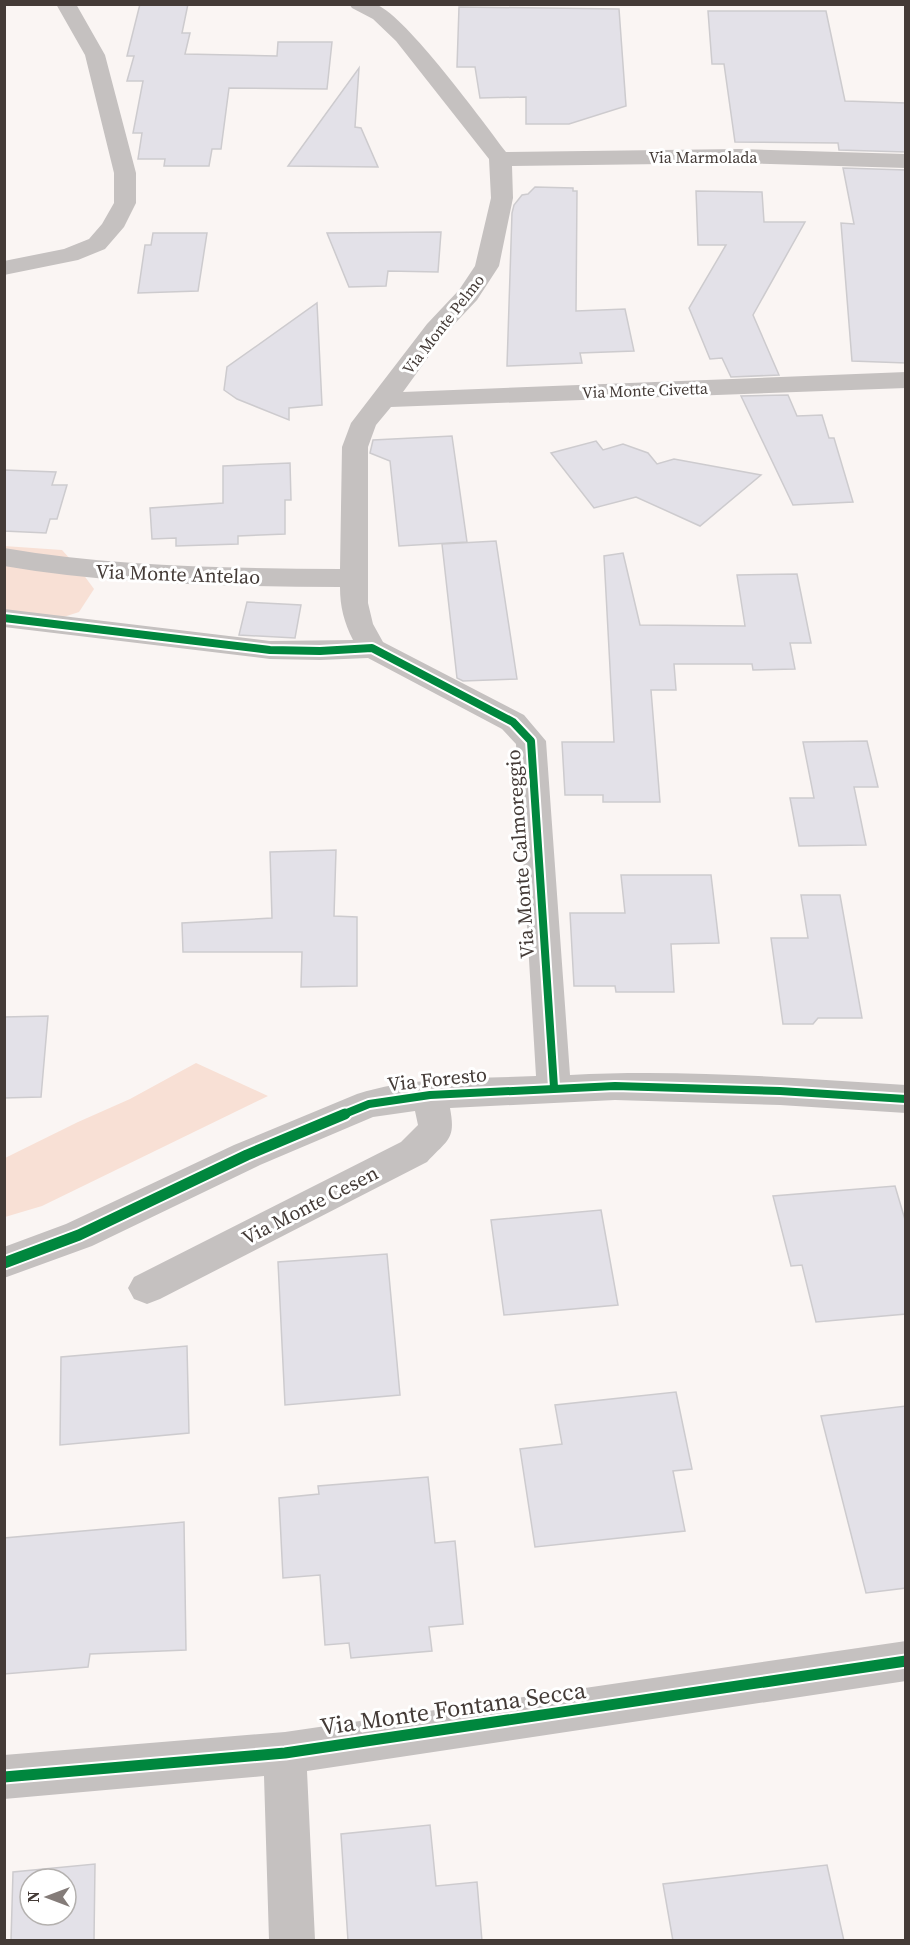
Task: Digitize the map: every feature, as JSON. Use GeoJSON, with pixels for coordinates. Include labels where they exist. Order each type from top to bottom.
{"type":"FeatureCollection","features":[{"type":"Feature","properties":{"kind":"street"},"geometry":{"type":"LineString","coordinates":[[4,268],[70,255],[97,244],[112,227],[125,202],[125,172],[95,55],[66,4]]}},
{"type":"Feature","properties":{"kind":"street"},"geometry":{"type":"LineString","coordinates":[[359,4],[380,15],[403,37],[500,159]]}},
{"type":"Feature","properties":{"kind":"street","name":"Via Marmolada"},"geometry":{"type":"LineString","coordinates":[[500,159],[740,156],[906,161]]}},
{"type":"Feature","properties":{"kind":"street","name":"Via Monte Pelmo"},"geometry":{"type":"LineString","coordinates":[[372,648],[359,624],[354,603],[355,447],[364,423],[384,400],[436,329],[468,296],[487,266],[502,198],[500,159]]}},
{"type":"Feature","properties":{"kind":"street","name":"Via Monte Civetta"},"geometry":{"type":"LineString","coordinates":[[384,400],[906,380]]}},
{"type":"Feature","properties":{"kind":"street","name":"Via Monte Antelao"},"geometry":{"type":"LineString","coordinates":[[4,557],[52,567],[132,575],[353,578]]}},
{"type":"Feature","properties":{"kind":"street"},"geometry":{"type":"LineString","coordinates":[[4,618],[270,650],[320,651],[372,648]]}},
{"type":"Feature","properties":{"kind":"street","name":"Via Monte Calmoreggio"},"geometry":{"type":"LineString","coordinates":[[372,648],[513,722],[531,741],[555,1088]]}},
{"type":"Feature","properties":{"kind":"street","name":"Via Foresto"},"geometry":{"type":"LineString","coordinates":[[4,1263],[79,1235],[163,1193],[369,1104],[430,1095],[615,1086],[906,1099]]}},
{"type":"Feature","properties":{"kind":"street","name":"Via Monte Cesen"},"geometry":{"type":"LineString","coordinates":[[147,1288],[414,1152],[436,1129],[430,1095]]}},
{"type":"Feature","properties":{"kind":"street","name":"Via Monte Fontana Secca"},"geometry":{"type":"LineString","coordinates":[[4,1777],[285,1753],[906,1661]]}},
{"type":"Feature","properties":{"kind":"street"},"geometry":{"type":"LineString","coordinates":[[285,1753],[292,1941]]}},
{"type":"Feature","properties":{"kind":"shaded area"},"geometry":{"type":"Polygon","coordinates":[[[4,546],[62,550],[94,589],[79,612],[42,624],[5,621],[4,546]]]}},
{"type":"Feature","properties":{"kind":"shaded area"},"geometry":{"type":"Polygon","coordinates":[[[196,1063],[268,1096],[42,1206],[5,1217],[5,1158],[130,1099],[196,1063]]]}},
{"type":"Feature","properties":{"kind":"building"},"geometry":{"type":"Polygon","coordinates":[[[140,4],[188,4],[182,33],[190,33],[185,54],[277,56],[278,42],[332,42],[327,89],[229,88],[221,149],[212,149],[209,166],[164,166],[165,159],[138,159],[142,133],[133,133],[143,81],[127,81],[134,56],[127,56],[140,4]]]}},
{"type":"Feature","properties":{"kind":"building"},"geometry":{"type":"Polygon","coordinates":[[[459,7],[619,9],[626,106],[569,124],[526,124],[526,97],[480,98],[475,67],[457,67],[459,7]]]}},
{"type":"Feature","properties":{"kind":"building"},"geometry":{"type":"Polygon","coordinates":[[[708,11],[826,11],[845,101],[906,103],[906,152],[839,150],[838,143],[735,142],[724,64],[712,64],[708,11]]]}},
{"type":"Feature","properties":{"kind":"building"},"geometry":{"type":"Polygon","coordinates":[[[359,68],[355,127],[361,128],[378,167],[288,166],[359,68]]]}},
{"type":"Feature","properties":{"kind":"building"},"geometry":{"type":"Polygon","coordinates":[[[843,168],[906,170],[906,363],[852,361],[841,223],[854,224],[843,168]]]}},
{"type":"Feature","properties":{"kind":"building"},"geometry":{"type":"Polygon","coordinates":[[[535,187],[573,188],[573,191],[577,191],[576,311],[625,309],[634,351],[580,353],[582,363],[507,366],[512,213],[514,205],[522,195],[528,194],[535,187]]]}},
{"type":"Feature","properties":{"kind":"building"},"geometry":{"type":"Polygon","coordinates":[[[696,191],[762,192],[764,222],[805,222],[753,315],[779,375],[731,377],[722,358],[710,359],[689,308],[726,245],[698,245],[696,191]]]}},
{"type":"Feature","properties":{"kind":"building"},"geometry":{"type":"Polygon","coordinates":[[[441,232],[438,272],[388,271],[386,286],[349,287],[327,233],[441,232]]]}},
{"type":"Feature","properties":{"kind":"building"},"geometry":{"type":"Polygon","coordinates":[[[153,233],[207,233],[198,291],[138,293],[145,245],[151,245],[153,233]]]}},
{"type":"Feature","properties":{"kind":"building"},"geometry":{"type":"Polygon","coordinates":[[[317,303],[322,405],[289,408],[289,420],[237,399],[224,390],[227,367],[317,303]]]}},
{"type":"Feature","properties":{"kind":"building"},"geometry":{"type":"Polygon","coordinates":[[[788,395],[797,416],[822,415],[829,438],[834,438],[853,502],[793,505],[741,396],[788,395]]]}},
{"type":"Feature","properties":{"kind":"building"},"geometry":{"type":"Polygon","coordinates":[[[452,436],[467,542],[399,546],[390,461],[370,453],[373,440],[452,436]]]}},
{"type":"Feature","properties":{"kind":"building"},"geometry":{"type":"Polygon","coordinates":[[[596,441],[603,450],[623,444],[648,453],[657,464],[674,459],[761,475],[700,526],[636,497],[594,508],[551,453],[596,441]]]}},
{"type":"Feature","properties":{"kind":"building"},"geometry":{"type":"Polygon","coordinates":[[[290,463],[291,500],[285,500],[285,534],[238,536],[238,544],[176,546],[176,538],[152,539],[150,508],[223,503],[223,466],[290,463]]]}},
{"type":"Feature","properties":{"kind":"building"},"geometry":{"type":"Polygon","coordinates":[[[4,470],[56,472],[52,485],[67,485],[57,519],[50,519],[46,533],[4,531],[4,470]]]}},
{"type":"Feature","properties":{"kind":"building"},"geometry":{"type":"Polygon","coordinates":[[[496,541],[517,679],[463,681],[457,678],[442,544],[496,541]]]}},
{"type":"Feature","properties":{"kind":"building"},"geometry":{"type":"Polygon","coordinates":[[[623,553],[640,625],[745,626],[737,575],[797,574],[811,643],[790,643],[795,669],[753,670],[752,664],[674,664],[676,690],[651,690],[660,802],[603,802],[603,795],[565,795],[562,742],[614,742],[604,556],[623,553]]]}},
{"type":"Feature","properties":{"kind":"building"},"geometry":{"type":"Polygon","coordinates":[[[247,602],[301,605],[295,638],[239,635],[247,602]]]}},
{"type":"Feature","properties":{"kind":"building"},"geometry":{"type":"Polygon","coordinates":[[[867,741],[878,787],[854,787],[866,845],[799,846],[790,798],[814,798],[803,742],[867,741]]]}},
{"type":"Feature","properties":{"kind":"building"},"geometry":{"type":"Polygon","coordinates":[[[336,850],[334,916],[357,917],[357,986],[301,987],[302,952],[183,952],[182,923],[272,918],[270,852],[336,850]]]}},
{"type":"Feature","properties":{"kind":"building"},"geometry":{"type":"Polygon","coordinates":[[[621,875],[711,875],[719,943],[671,944],[674,992],[616,992],[615,986],[574,986],[570,913],[625,913],[621,875]]]}},
{"type":"Feature","properties":{"kind":"building"},"geometry":{"type":"Polygon","coordinates":[[[801,895],[840,895],[862,1018],[818,1018],[813,1024],[783,1024],[771,938],[808,938],[801,895]]]}},
{"type":"Feature","properties":{"kind":"building"},"geometry":{"type":"Polygon","coordinates":[[[48,1016],[41,1097],[4,1098],[4,1017],[48,1016]]]}},
{"type":"Feature","properties":{"kind":"building"},"geometry":{"type":"Polygon","coordinates":[[[895,1186],[906,1223],[906,1314],[816,1322],[802,1265],[791,1266],[773,1196],[895,1186]]]}},
{"type":"Feature","properties":{"kind":"building"},"geometry":{"type":"Polygon","coordinates":[[[601,1210],[618,1305],[504,1315],[491,1220],[601,1210]]]}},
{"type":"Feature","properties":{"kind":"building"},"geometry":{"type":"Polygon","coordinates":[[[387,1254],[400,1395],[285,1405],[278,1262],[387,1254]]]}},
{"type":"Feature","properties":{"kind":"building"},"geometry":{"type":"Polygon","coordinates":[[[187,1346],[189,1433],[60,1445],[61,1357],[187,1346]]]}},
{"type":"Feature","properties":{"kind":"building"},"geometry":{"type":"Polygon","coordinates":[[[676,1392],[692,1469],[673,1471],[685,1531],[535,1547],[520,1449],[562,1444],[555,1405],[676,1392]]]}},
{"type":"Feature","properties":{"kind":"building"},"geometry":{"type":"Polygon","coordinates":[[[906,1406],[906,1588],[866,1593],[821,1416],[906,1406]]]}},
{"type":"Feature","properties":{"kind":"building"},"geometry":{"type":"Polygon","coordinates":[[[428,1477],[435,1543],[455,1541],[463,1624],[429,1627],[432,1651],[351,1658],[349,1643],[325,1645],[320,1575],[283,1578],[279,1498],[319,1494],[318,1486],[428,1477]]]}},
{"type":"Feature","properties":{"kind":"building"},"geometry":{"type":"Polygon","coordinates":[[[184,1522],[186,1650],[90,1654],[88,1667],[4,1674],[4,1538],[184,1522]]]}},
{"type":"Feature","properties":{"kind":"building"},"geometry":{"type":"Polygon","coordinates":[[[430,1825],[436,1886],[477,1882],[482,1941],[348,1941],[341,1834],[430,1825]]]}},
{"type":"Feature","properties":{"kind":"building"},"geometry":{"type":"Polygon","coordinates":[[[95,1864],[94,1941],[11,1941],[13,1872],[18,1872],[18,1927],[78,1927],[78,1867],[64,1867],[95,1864]]]}},
{"type":"Feature","properties":{"kind":"building"},"geometry":{"type":"Polygon","coordinates":[[[827,1865],[844,1941],[673,1941],[663,1884],[827,1865]]]}},
{"type":"Feature","properties":{"kind":"cycle path"},"geometry":{"type":"LineString","coordinates":[[4,618],[270,650],[320,651],[372,648],[513,722],[531,741],[554,1087]]}},
{"type":"Feature","properties":{"kind":"cycle path"},"geometry":{"type":"LineString","coordinates":[[4,1263],[79,1235],[247,1155],[369,1104],[430,1095],[615,1086],[780,1091],[906,1099]]}},
{"type":"Feature","properties":{"kind":"cycle path"},"geometry":{"type":"LineString","coordinates":[[4,1777],[285,1753],[906,1661]]}}]}
